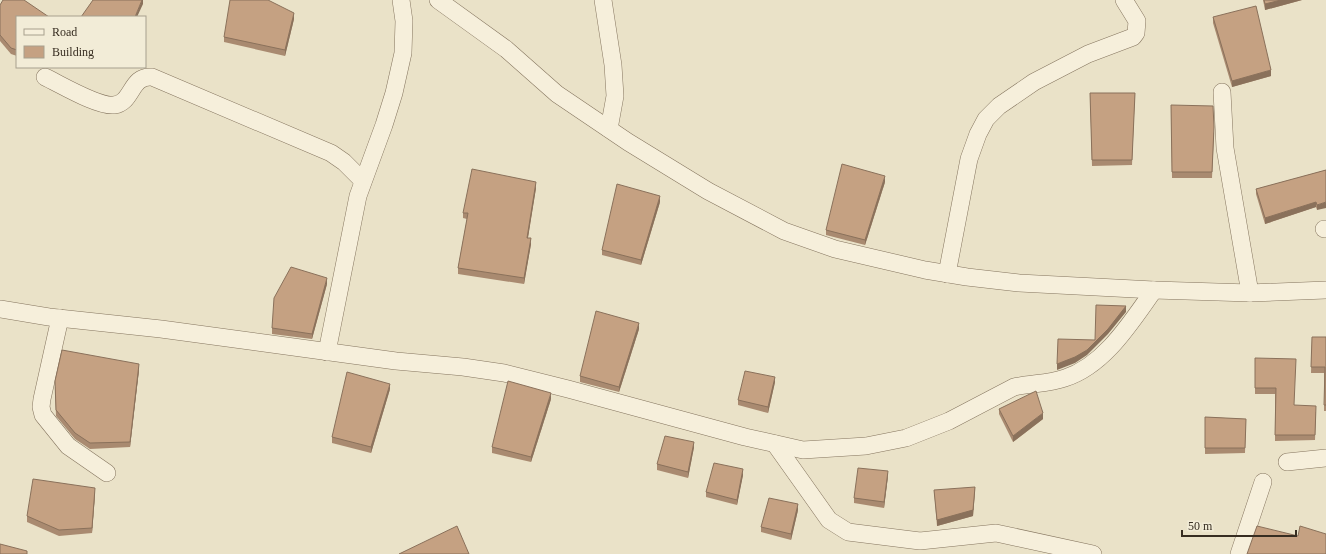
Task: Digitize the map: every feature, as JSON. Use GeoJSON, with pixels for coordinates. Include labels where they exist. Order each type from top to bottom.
{"type":"FeatureCollection","features":[{"type":"Feature","properties":{"kind":"street"},"geometry":{"type":"LineString","coordinates":[[327,352],[353,216],[363,181],[378,144],[394,93],[403,53],[404,21],[401,0]]}},
{"type":"Feature","properties":{"kind":"street"},"geometry":{"type":"LineString","coordinates":[[438,0],[506,49],[557,94],[609,129],[708,191],[784,231],[835,249],[878,260],[967,278],[1154,290],[1250,293],[1326,290]]}},
{"type":"Feature","properties":{"kind":"street"},"geometry":{"type":"LineString","coordinates":[[603,0],[613,65],[615,96],[609,129]]}},
{"type":"Feature","properties":{"kind":"street"},"geometry":{"type":"LineString","coordinates":[[947,274],[969,159],[978,134],[986,119],[999,106],[1034,82],[1088,54],[1133,37],[1136,34],[1137,21],[1124,0]]}},
{"type":"Feature","properties":{"kind":"street"},"geometry":{"type":"LineString","coordinates":[[45,77],[96,102],[114,105],[120,103],[127,97],[137,82],[142,78],[152,77],[331,153],[344,162],[363,181]]}},
{"type":"Feature","properties":{"kind":"street"},"geometry":{"type":"LineString","coordinates":[[1222,92],[1225,148],[1250,293]]}},
{"type":"Feature","properties":{"kind":"street"},"geometry":{"type":"LineString","coordinates":[[0,308],[60,318],[161,329],[396,361],[464,367],[504,373],[803,450],[866,446],[906,438],[949,421],[1014,387],[1067,378],[1102,356],[1112,346],[1154,290]]}},
{"type":"Feature","properties":{"kind":"street"},"geometry":{"type":"LineString","coordinates":[[60,318],[42,399],[41,407],[43,416],[68,446],[108,473]]}},
{"type":"Feature","properties":{"kind":"street"},"geometry":{"type":"LineString","coordinates":[[775,444],[829,520],[848,532],[920,541],[996,533],[1064,551],[1093,554]]}},
{"type":"Feature","properties":{"kind":"street"},"geometry":{"type":"LineString","coordinates":[[1286,462],[1326,458]]}},
{"type":"Feature","properties":{"kind":"street"},"geometry":{"type":"LineString","coordinates":[[1238,554],[1263,482]]}},
{"type":"Feature","properties":{"kind":"building"},"geometry":{"type":"Polygon","coordinates":[[[3,0],[24,0],[48,16],[16,16],[16,50],[11,48],[0,35],[0,5],[3,0]]]}},
{"type":"Feature","properties":{"kind":"building"},"geometry":{"type":"Polygon","coordinates":[[[93,0],[142,0],[135,16],[82,16],[93,0]]]}},
{"type":"Feature","properties":{"kind":"building"},"geometry":{"type":"Polygon","coordinates":[[[230,0],[268,0],[294,13],[285,50],[224,37],[230,0]]]}},
{"type":"Feature","properties":{"kind":"building"},"geometry":{"type":"Polygon","coordinates":[[[1264,0],[1281,0],[1265,4],[1264,0]]]}},
{"type":"Feature","properties":{"kind":"building"},"geometry":{"type":"Polygon","coordinates":[[[1256,6],[1271,70],[1232,81],[1213,17],[1256,6]]]}},
{"type":"Feature","properties":{"kind":"building"},"geometry":{"type":"Polygon","coordinates":[[[1090,93],[1135,93],[1132,160],[1092,160],[1090,93]]]}},
{"type":"Feature","properties":{"kind":"building"},"geometry":{"type":"Polygon","coordinates":[[[1171,105],[1213,106],[1214,127],[1212,172],[1172,172],[1171,105]]]}},
{"type":"Feature","properties":{"kind":"building"},"geometry":{"type":"Polygon","coordinates":[[[842,164],[885,176],[865,240],[826,230],[842,164]]]}},
{"type":"Feature","properties":{"kind":"building"},"geometry":{"type":"Polygon","coordinates":[[[472,169],[536,182],[527,238],[531,238],[524,278],[458,268],[468,213],[463,213],[472,169]]]}},
{"type":"Feature","properties":{"kind":"building"},"geometry":{"type":"Polygon","coordinates":[[[1326,170],[1326,202],[1317,205],[1316,202],[1265,218],[1256,189],[1326,170]]]}},
{"type":"Feature","properties":{"kind":"building"},"geometry":{"type":"Polygon","coordinates":[[[617,184],[660,196],[641,260],[602,250],[617,184]]]}},
{"type":"Feature","properties":{"kind":"building"},"geometry":{"type":"Polygon","coordinates":[[[291,267],[327,278],[312,334],[272,328],[274,298],[291,267]]]}},
{"type":"Feature","properties":{"kind":"building"},"geometry":{"type":"Polygon","coordinates":[[[1096,305],[1126,306],[1108,329],[1087,350],[1075,357],[1057,364],[1058,339],[1095,340],[1096,305]]]}},
{"type":"Feature","properties":{"kind":"building"},"geometry":{"type":"Polygon","coordinates":[[[596,311],[639,323],[619,387],[580,376],[596,311]]]}},
{"type":"Feature","properties":{"kind":"building"},"geometry":{"type":"Polygon","coordinates":[[[1312,337],[1326,337],[1326,405],[1324,405],[1325,367],[1311,367],[1312,337]]]}},
{"type":"Feature","properties":{"kind":"building"},"geometry":{"type":"Polygon","coordinates":[[[62,350],[139,364],[130,442],[90,443],[75,433],[56,410],[55,381],[62,350]]]}},
{"type":"Feature","properties":{"kind":"building"},"geometry":{"type":"Polygon","coordinates":[[[1255,358],[1296,359],[1294,405],[1316,406],[1315,435],[1275,435],[1276,388],[1255,388],[1255,358]]]}},
{"type":"Feature","properties":{"kind":"building"},"geometry":{"type":"Polygon","coordinates":[[[745,371],[775,377],[768,407],[738,400],[745,371]]]}},
{"type":"Feature","properties":{"kind":"building"},"geometry":{"type":"Polygon","coordinates":[[[347,372],[390,384],[371,447],[332,437],[347,372]]]}},
{"type":"Feature","properties":{"kind":"building"},"geometry":{"type":"Polygon","coordinates":[[[508,381],[551,393],[531,457],[492,447],[508,381]]]}},
{"type":"Feature","properties":{"kind":"building"},"geometry":{"type":"Polygon","coordinates":[[[1036,391],[1043,413],[1013,436],[999,409],[1036,391]]]}},
{"type":"Feature","properties":{"kind":"building"},"geometry":{"type":"Polygon","coordinates":[[[1205,417],[1246,419],[1245,448],[1205,448],[1205,417]]]}},
{"type":"Feature","properties":{"kind":"building"},"geometry":{"type":"Polygon","coordinates":[[[665,436],[694,442],[688,472],[657,464],[665,436]]]}},
{"type":"Feature","properties":{"kind":"building"},"geometry":{"type":"Polygon","coordinates":[[[714,463],[743,469],[737,500],[706,492],[714,463]]]}},
{"type":"Feature","properties":{"kind":"building"},"geometry":{"type":"Polygon","coordinates":[[[858,468],[888,471],[884,502],[854,498],[858,468]]]}},
{"type":"Feature","properties":{"kind":"building"},"geometry":{"type":"Polygon","coordinates":[[[33,479],[95,488],[92,528],[59,530],[27,516],[33,479]]]}},
{"type":"Feature","properties":{"kind":"building"},"geometry":{"type":"Polygon","coordinates":[[[975,487],[973,510],[937,520],[934,490],[975,487]]]}},
{"type":"Feature","properties":{"kind":"building"},"geometry":{"type":"Polygon","coordinates":[[[769,498],[798,504],[791,534],[761,527],[769,498]]]}},
{"type":"Feature","properties":{"kind":"building"},"geometry":{"type":"Polygon","coordinates":[[[457,526],[469,554],[399,554],[457,526]]]}},
{"type":"Feature","properties":{"kind":"building"},"geometry":{"type":"Polygon","coordinates":[[[1257,526],[1298,536],[1300,526],[1326,534],[1326,554],[1247,554],[1257,526]]]}},
{"type":"Feature","properties":{"kind":"building"},"geometry":{"type":"Polygon","coordinates":[[[0,544],[27,551],[27,554],[0,554],[0,544]]]}}]}
